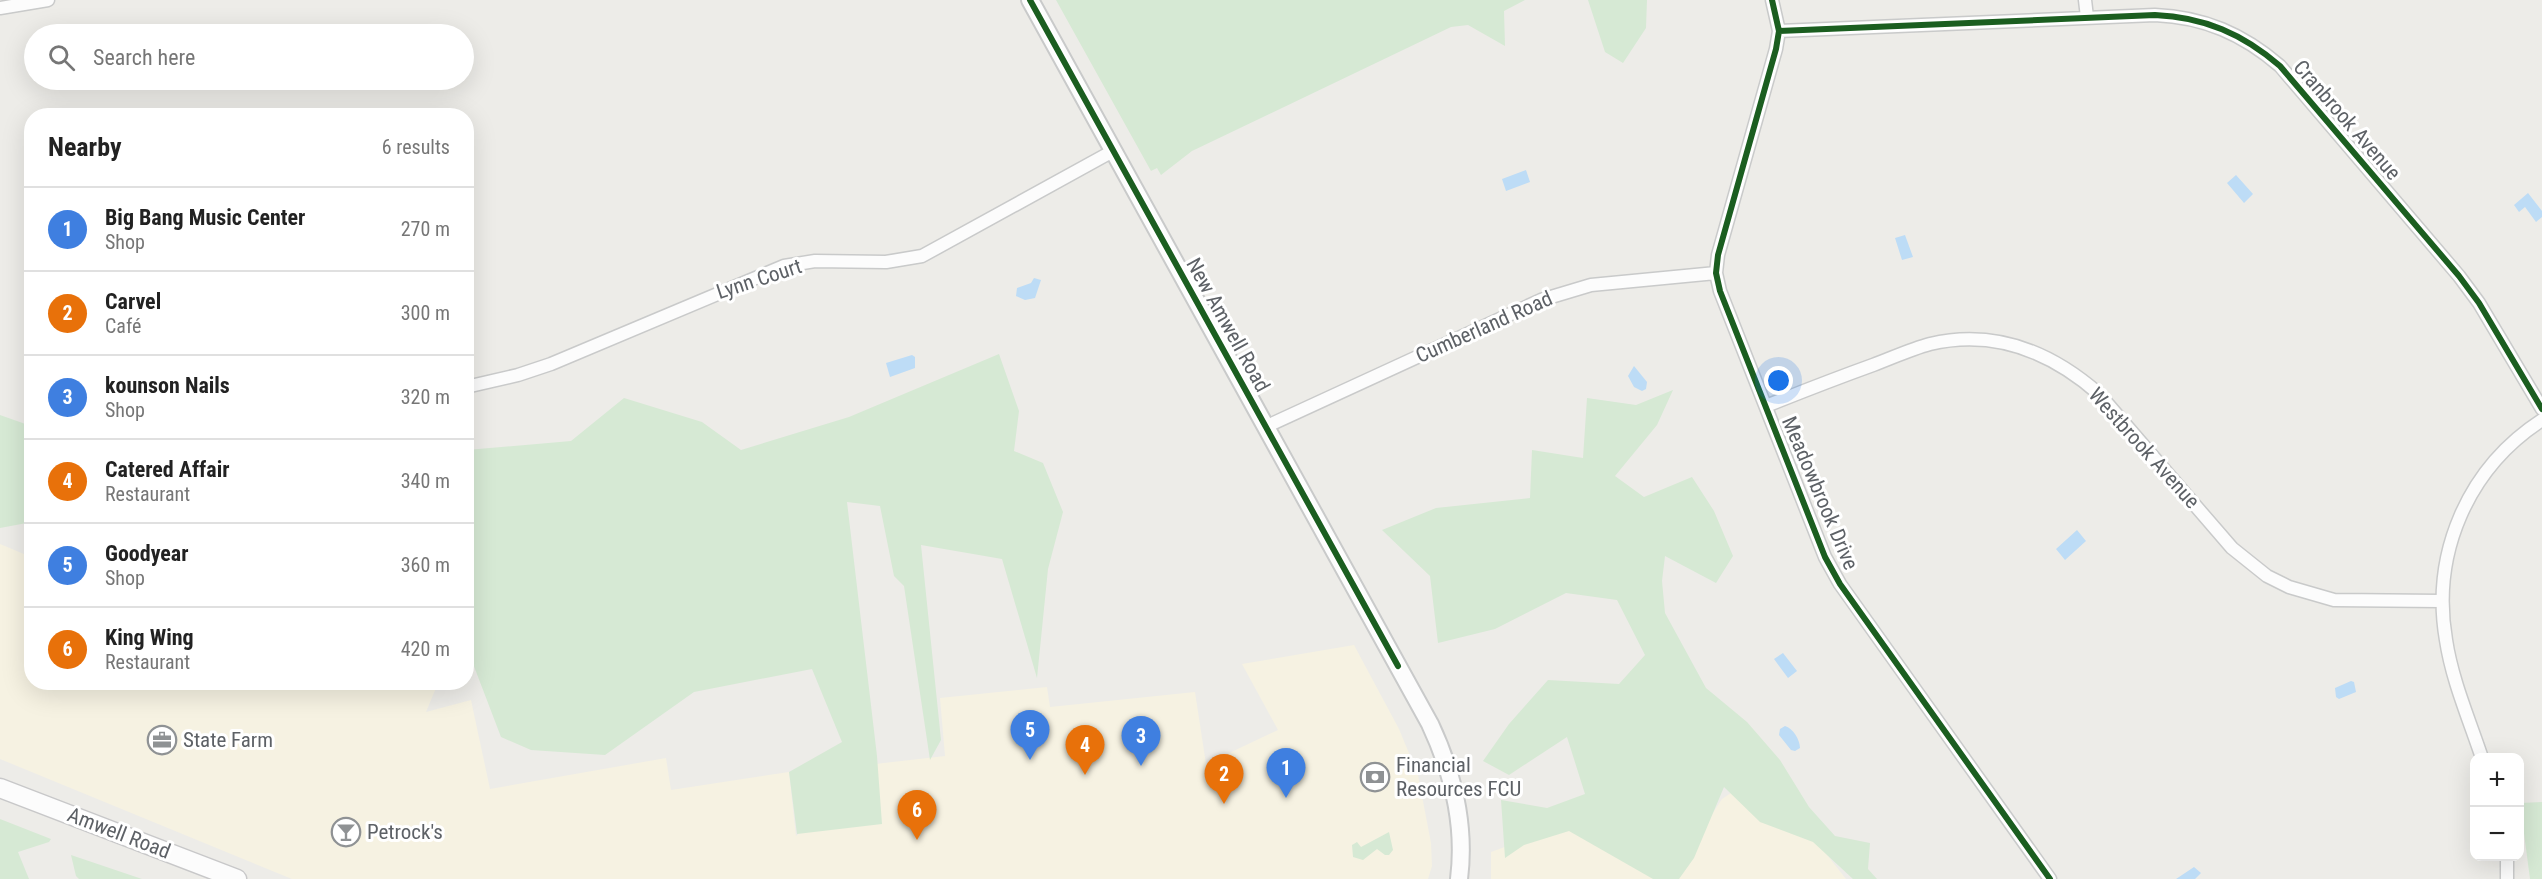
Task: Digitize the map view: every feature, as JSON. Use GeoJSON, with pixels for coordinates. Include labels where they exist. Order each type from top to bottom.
{"type":"FeatureCollection","features":[{"type":"Feature","properties":{"kind":"main road","name":"Amwell Road"},"geometry":{"type":"LineString","coordinates":[[0,788],[237,879]]}},
{"type":"Feature","properties":{"kind":"street"},"geometry":{"type":"LineString","coordinates":[[0,9],[48,0]]}},
{"type":"Feature","properties":{"kind":"street","name":"New Amwell Road"},"geometry":{"type":"LineString","coordinates":[[1030,0],[1409,685],[1444,753],[1455,788],[1460,820],[1459,879]]}},
{"type":"Feature","properties":{"kind":"street","name":"Meadowbrook Drive"},"geometry":{"type":"LineString","coordinates":[[1772,0],[1779,31],[1718,255],[1716,273],[1720,291],[1825,556],[1840,584],[2050,879]]}},
{"type":"Feature","properties":{"kind":"street"},"geometry":{"type":"LineString","coordinates":[[2085,0],[2087,17]]}},
{"type":"Feature","properties":{"kind":"street","name":"Cranbrook Avenue"},"geometry":{"type":"LineString","coordinates":[[1779,31],[2087,17],[2179,16],[2224,28],[2264,53],[2298,86],[2459,276],[2479,303],[2542,409]]}},
{"type":"Feature","properties":{"kind":"street","name":"Lynn Court"},"geometry":{"type":"LineString","coordinates":[[474,385],[518,375],[551,364],[784,266],[815,261],[886,262],[922,256],[1113,151]]}},
{"type":"Feature","properties":{"kind":"street","name":"Cumberland Road"},"geometry":{"type":"LineString","coordinates":[[1265,427],[1541,300],[1590,285],[1716,273]]}},
{"type":"Feature","properties":{"kind":"street","name":"Westbrook Avenue"},"geometry":{"type":"LineString","coordinates":[[1766,406],[1928,345],[1969,340],[2009,343],[2055,361],[2078,375],[2099,394],[2232,548],[2267,576],[2289,587],[2334,600],[2441,601]]}},
{"type":"Feature","properties":{"kind":"street"},"geometry":{"type":"LineString","coordinates":[[2480,753],[2446,643],[2441,601],[2447,554],[2464,506],[2493,462],[2509,444],[2542,420]]}},
{"type":"Feature","properties":{"kind":"street"},"geometry":{"type":"LineString","coordinates":[[2507,861],[2507,879]]}},
{"type":"Feature","properties":{"kind":"shaded area"},"geometry":{"type":"Polygon","coordinates":[[[0,544],[24,554],[24,690],[435,690],[426,712],[471,700],[490,789],[666,758],[671,790],[789,772],[796,836],[875,764],[945,756],[940,698],[1047,687],[1050,707],[1195,692],[1206,764],[1278,730],[1242,664],[1354,645],[1399,729],[1418,775],[1431,843],[1432,866],[1428,879],[292,879],[0,759],[0,544]]]}},
{"type":"Feature","properties":{"kind":"shaded area"},"geometry":{"type":"Polygon","coordinates":[[[1762,772],[1846,879],[1669,879],[1722,799],[1762,772]]]}},
{"type":"Feature","properties":{"kind":"shaded area"},"geometry":{"type":"Polygon","coordinates":[[[1568,824],[1663,879],[1491,879],[1491,852],[1568,824]]]}},
{"type":"Feature","properties":{"kind":"green space"},"geometry":{"type":"Polygon","coordinates":[[[1056,0],[1525,0],[1504,11],[1505,46],[1468,25],[1451,27],[1192,151],[1161,175],[1157,168],[1151,171],[1056,0]]]}},
{"type":"Feature","properties":{"kind":"green space"},"geometry":{"type":"Polygon","coordinates":[[[1588,0],[1647,0],[1646,28],[1623,63],[1605,52],[1588,0]]]}},
{"type":"Feature","properties":{"kind":"green space"},"geometry":{"type":"Polygon","coordinates":[[[999,354],[1019,411],[1014,451],[1043,463],[1063,512],[1048,569],[1037,678],[1002,559],[921,545],[941,740],[930,760],[904,586],[894,576],[880,506],[847,502],[877,756],[882,824],[797,834],[789,772],[842,742],[812,669],[694,692],[605,755],[531,750],[501,737],[474,666],[474,449],[571,441],[624,398],[702,422],[741,450],[849,417],[999,354]]]}},
{"type":"Feature","properties":{"kind":"green space"},"geometry":{"type":"Polygon","coordinates":[[[1673,390],[1657,425],[1615,476],[1644,497],[1692,477],[1714,511],[1733,556],[1716,583],[1665,556],[1662,581],[1665,613],[1706,688],[1747,722],[1780,760],[1809,807],[1835,836],[1870,843],[1868,869],[1877,879],[1853,879],[1813,842],[1760,822],[1724,787],[1694,858],[1679,879],[1653,879],[1569,831],[1524,845],[1505,858],[1501,800],[1547,808],[1585,794],[1567,737],[1509,775],[1483,761],[1509,724],[1548,680],[1619,684],[1645,655],[1617,600],[1566,593],[1495,629],[1438,643],[1430,576],[1382,530],[1436,508],[1530,498],[1532,450],[1583,458],[1587,398],[1636,405],[1673,390]]]}},
{"type":"Feature","properties":{"kind":"green space"},"geometry":{"type":"Polygon","coordinates":[[[0,415],[24,424],[24,524],[0,528],[0,415]]]}},
{"type":"Feature","properties":{"kind":"green space"},"geometry":{"type":"Polygon","coordinates":[[[2542,802],[2542,879],[2530,879],[2524,833],[2524,803],[2542,802]]]}},
{"type":"Feature","properties":{"kind":"green space"},"geometry":{"type":"Polygon","coordinates":[[[0,819],[51,839],[49,842],[18,852],[29,879],[0,879],[0,819]]]}},
{"type":"Feature","properties":{"kind":"green space"},"geometry":{"type":"Polygon","coordinates":[[[1389,832],[1393,850],[1389,855],[1377,849],[1363,860],[1353,857],[1352,845],[1357,842],[1361,847],[1389,832]]]}},
{"type":"Feature","properties":{"kind":"green space"},"geometry":{"type":"Polygon","coordinates":[[[71,855],[142,879],[79,879],[76,876],[71,855]]]}},
{"type":"Feature","properties":{"kind":"water"},"geometry":{"type":"Polygon","coordinates":[[[1526,170],[1530,182],[1506,191],[1502,179],[1526,170]]]}},
{"type":"Feature","properties":{"kind":"water"},"geometry":{"type":"Polygon","coordinates":[[[2236,175],[2253,194],[2244,203],[2227,183],[2236,175]]]}},
{"type":"Feature","properties":{"kind":"water"},"geometry":{"type":"Polygon","coordinates":[[[2528,193],[2542,211],[2542,217],[2536,222],[2525,207],[2519,212],[2514,205],[2528,193]]]}},
{"type":"Feature","properties":{"kind":"water"},"geometry":{"type":"Polygon","coordinates":[[[1905,235],[1913,257],[1902,260],[1895,238],[1905,235]]]}},
{"type":"Feature","properties":{"kind":"water"},"geometry":{"type":"Polygon","coordinates":[[[1034,278],[1041,280],[1035,298],[1025,300],[1016,296],[1017,288],[1031,283],[1034,278]]]}},
{"type":"Feature","properties":{"kind":"water"},"geometry":{"type":"Polygon","coordinates":[[[912,355],[915,357],[915,368],[890,377],[886,363],[912,355]]]}},
{"type":"Feature","properties":{"kind":"water"},"geometry":{"type":"Polygon","coordinates":[[[1634,366],[1647,382],[1646,389],[1642,391],[1634,387],[1628,376],[1634,366]]]}},
{"type":"Feature","properties":{"kind":"water"},"geometry":{"type":"Polygon","coordinates":[[[2077,530],[2086,541],[2065,560],[2056,549],[2077,530]]]}},
{"type":"Feature","properties":{"kind":"water"},"geometry":{"type":"Polygon","coordinates":[[[1783,653],[1797,671],[1788,678],[1774,659],[1783,653]]]}},
{"type":"Feature","properties":{"kind":"water"},"geometry":{"type":"Polygon","coordinates":[[[2351,681],[2354,682],[2356,692],[2339,699],[2336,697],[2335,688],[2351,681]]]}},
{"type":"Feature","properties":{"kind":"water"},"geometry":{"type":"Polygon","coordinates":[[[1785,726],[1796,735],[1799,741],[1800,748],[1795,751],[1791,750],[1779,735],[1780,729],[1785,726]]]}},
{"type":"Feature","properties":{"kind":"water"},"geometry":{"type":"Polygon","coordinates":[[[2194,867],[2201,873],[2195,879],[2176,879],[2194,867]]]}},
{"type":"Feature","properties":{"kind":"cycle path"},"geometry":{"type":"LineString","coordinates":[[1030,0],[1398,666]]}},
{"type":"Feature","properties":{"kind":"cycle path"},"geometry":{"type":"LineString","coordinates":[[1772,0],[1779,31],[1776,49],[1718,255],[1716,273],[1720,291],[1825,557],[1840,584],[2050,879]]}},
{"type":"Feature","properties":{"kind":"cycle path"},"geometry":{"type":"LineString","coordinates":[[1779,31],[2155,15],[2190,19],[2237,36],[2280,66],[2459,276],[2479,303],[2542,409]]}},
{"type":"Feature","properties":{"kind":"place","name":"State Farm"},"geometry":{"type":"Point","coordinates":[162,740]}},
{"type":"Feature","properties":{"kind":"place","name":"Goodyear"},"geometry":{"type":"Point","coordinates":[1030,760]}},
{"type":"Feature","properties":{"kind":"place","name":"kounson Nails"},"geometry":{"type":"Point","coordinates":[1141,766]}},
{"type":"Feature","properties":{"kind":"place","name":"Catered Affair"},"geometry":{"type":"Point","coordinates":[1085,775]}},
{"type":"Feature","properties":{"kind":"place","name":"Financial Resources FCU"},"geometry":{"type":"Point","coordinates":[1375,777]}},
{"type":"Feature","properties":{"kind":"place","name":"Big Bang Music Center"},"geometry":{"type":"Point","coordinates":[1286,798]}},
{"type":"Feature","properties":{"kind":"place","name":"Carvel"},"geometry":{"type":"Point","coordinates":[1224,804]}},
{"type":"Feature","properties":{"kind":"place","name":"Petrock's"},"geometry":{"type":"Point","coordinates":[346,832]}},
{"type":"Feature","properties":{"kind":"place","name":"King Wing"},"geometry":{"type":"Point","coordinates":[917,840]}}]}
